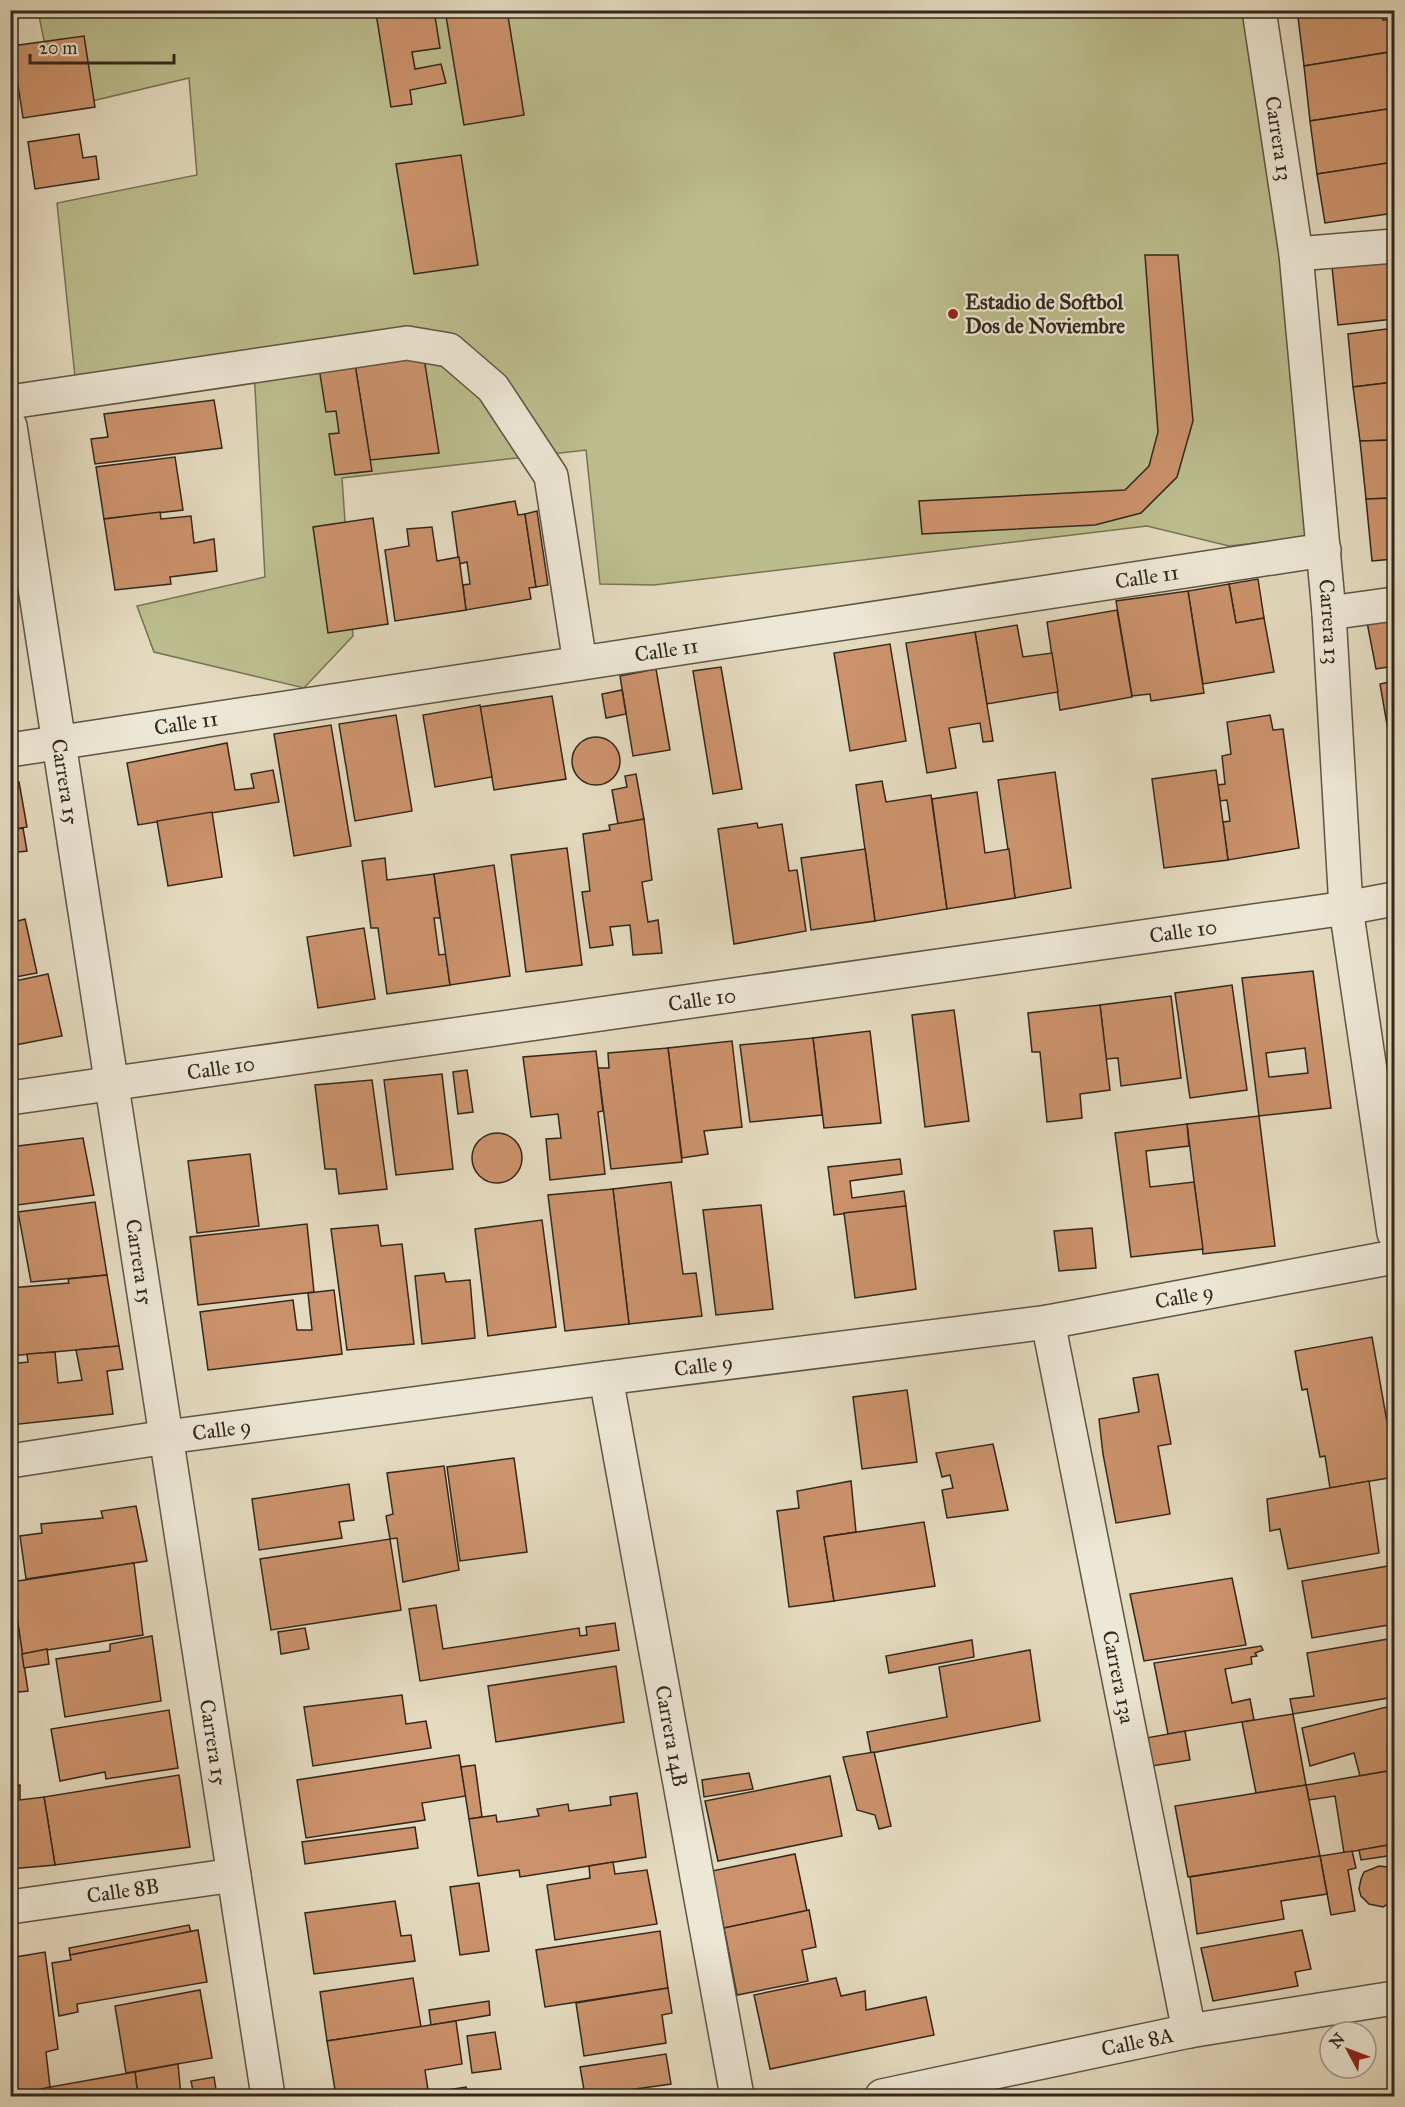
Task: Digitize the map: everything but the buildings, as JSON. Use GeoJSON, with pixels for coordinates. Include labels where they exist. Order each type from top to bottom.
{"type":"FeatureCollection","features":[{"type":"Feature","properties":{"kind":"street","name":"Carrera 13"},"geometry":{"type":"LineString","coordinates":[[1259,10],[1296,254],[1329,612],[1346,908],[1395,1233]]}},
{"type":"Feature","properties":{"kind":"street"},"geometry":{"type":"LineString","coordinates":[[1296,254],[1395,246]]}},
{"type":"Feature","properties":{"kind":"street"},"geometry":{"type":"LineString","coordinates":[[10,402],[407,343],[449,350],[493,388],[551,476],[580,663]]}},
{"type":"Feature","properties":{"kind":"street","name":"Carrera 15"},"geometry":{"type":"LineString","coordinates":[[10,426],[268,2097]]}},
{"type":"Feature","properties":{"kind":"street","name":"Calle 11"},"geometry":{"type":"LineString","coordinates":[[10,750],[1324,550]]}},
{"type":"Feature","properties":{"kind":"street"},"geometry":{"type":"LineString","coordinates":[[1329,612],[1395,604]]}},
{"type":"Feature","properties":{"kind":"street","name":"Calle 10"},"geometry":{"type":"LineString","coordinates":[[10,1098],[1346,908],[1395,899]]}},
{"type":"Feature","properties":{"kind":"street","name":"Calle 9"},"geometry":{"type":"LineString","coordinates":[[10,1461],[167,1437],[606,1378],[1048,1322],[1395,1257]]}},
{"type":"Feature","properties":{"kind":"street","name":"Carrera 13a"},"geometry":{"type":"LineString","coordinates":[[1048,1322],[1189,2031]]}},
{"type":"Feature","properties":{"kind":"street","name":"Carrera 14B"},"geometry":{"type":"LineString","coordinates":[[606,1378],[737,2097]]}},
{"type":"Feature","properties":{"kind":"street","name":"Calle 8B"},"geometry":{"type":"LineString","coordinates":[[10,1907],[234,1875]]}},
{"type":"Feature","properties":{"kind":"street","name":"Calle 8A"},"geometry":{"type":"LineString","coordinates":[[882,2097],[1189,2031],[1395,1998]]}},
{"type":"Feature","properties":{"kind":"green space"},"geometry":{"type":"Polygon","coordinates":[[[38,11],[1250,11],[1286,254],[1309,537],[1229,546],[1147,526],[654,585],[600,584],[586,450],[342,478],[353,636],[304,688],[154,652],[137,606],[265,577],[254,369],[78,406],[57,203],[197,175],[189,78],[58,109],[38,11]]]}},
{"type":"Feature","properties":{"kind":"place","name":"Estadio de Softbol Dos de Noviembre"},"geometry":{"type":"Point","coordinates":[953,314]}}]}
